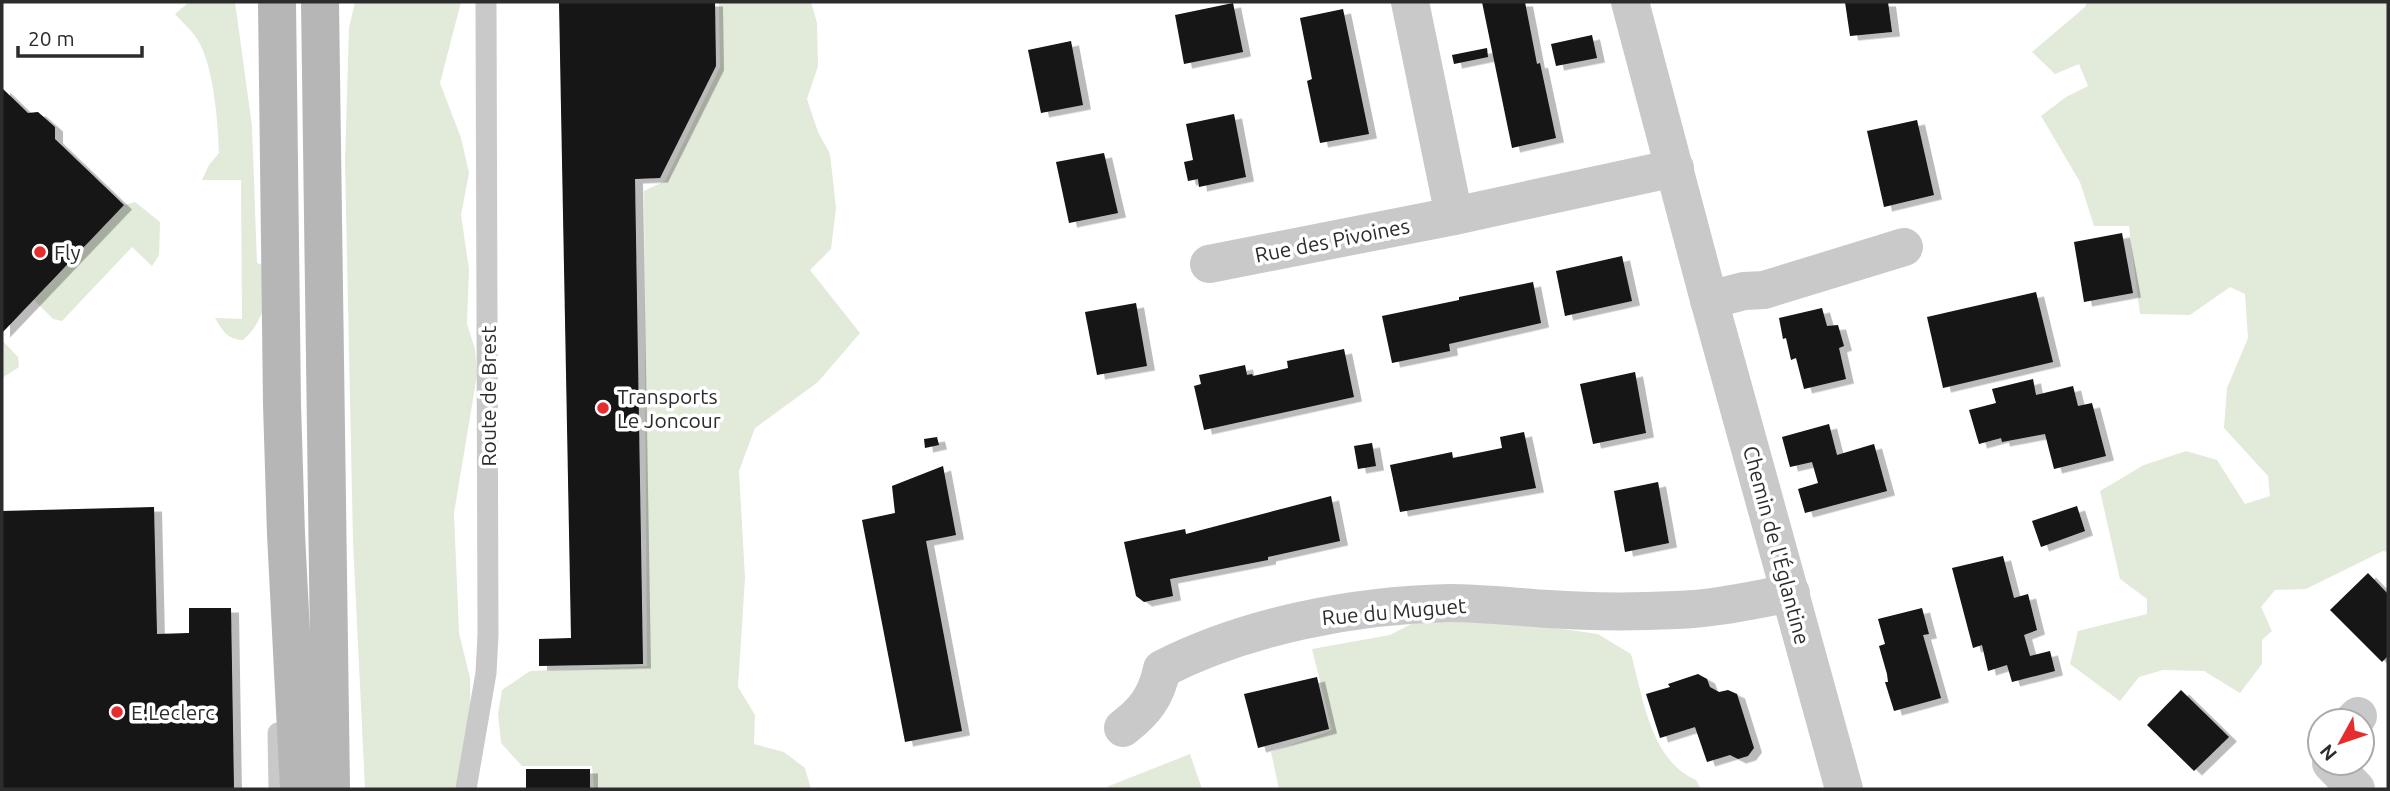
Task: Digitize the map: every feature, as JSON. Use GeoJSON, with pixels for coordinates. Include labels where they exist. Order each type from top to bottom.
{"type":"FeatureCollection","features":[{"type":"Feature","properties":{"kind":"main road"},"geometry":{"type":"LineString","coordinates":[[277,2],[282,404],[299,789]]}},
{"type":"Feature","properties":{"kind":"main road"},"geometry":{"type":"LineString","coordinates":[[320,2],[331,789]]}},
{"type":"Feature","properties":{"kind":"street"},"geometry":{"type":"LineString","coordinates":[[1410,2],[1454,216]]}},
{"type":"Feature","properties":{"kind":"street","name":"Chemin de l'Églantine"},"geometry":{"type":"LineString","coordinates":[[1630,2],[1844,789]]}},
{"type":"Feature","properties":{"kind":"street","name":"Rue des Pivoines"},"geometry":{"type":"LineString","coordinates":[[1209,264],[1454,216],[1675,168]]}},
{"type":"Feature","properties":{"kind":"street"},"geometry":{"type":"LineString","coordinates":[[1709,300],[1744,291],[1764,290],[1904,247]]}},
{"type":"Feature","properties":{"kind":"street","name":"Rue du Muguet"},"geometry":{"type":"LineString","coordinates":[[1123,728],[1152,700],[1162,669],[1186,657],[1249,634],[1319,618],[1365,610],[1447,603],[1597,612],[1678,610],[1791,593]]}},
{"type":"Feature","properties":{"kind":"lane","name":"Route de Brest"},"geometry":{"type":"LineString","coordinates":[[466,789],[486,673],[488,635],[486,2]]}},
{"type":"Feature","properties":{"kind":"lane"},"geometry":{"type":"LineString","coordinates":[[279,789],[277,705],[290,599]]}},
{"type":"Feature","properties":{"kind":"green space"},"geometry":{"type":"Polygon","coordinates":[[[189,2],[235,2],[252,126],[257,263],[271,268],[264,307],[256,325],[243,340],[229,336],[215,318],[242,319],[241,180],[202,180],[219,153],[218,127],[205,55],[195,36],[175,14],[189,2]]]}},
{"type":"Feature","properties":{"kind":"green space"},"geometry":{"type":"Polygon","coordinates":[[[355,2],[461,2],[440,83],[461,138],[469,173],[461,215],[469,269],[467,324],[475,349],[477,375],[454,513],[459,633],[470,678],[471,726],[463,789],[365,789],[353,541],[345,161],[349,28],[355,2]]]}},
{"type":"Feature","properties":{"kind":"green space"},"geometry":{"type":"Polygon","coordinates":[[[719,2],[811,2],[817,23],[818,66],[807,99],[818,132],[830,154],[836,208],[831,249],[810,270],[860,333],[818,382],[755,428],[739,471],[745,578],[738,687],[755,715],[754,744],[784,752],[805,768],[811,789],[594,789],[592,766],[522,766],[501,743],[498,714],[502,690],[530,671],[647,666],[644,191],[665,181],[720,67],[719,2]]]}},
{"type":"Feature","properties":{"kind":"green space"},"geometry":{"type":"Polygon","coordinates":[[[2087,2],[2388,2],[2388,552],[2383,551],[2306,589],[2275,590],[2261,607],[2272,631],[2262,640],[2262,664],[2240,693],[2204,671],[2163,670],[2139,677],[2120,701],[2070,664],[2078,631],[2147,614],[2147,599],[2120,579],[2100,491],[2144,465],[2186,451],[2217,460],[2245,504],[2270,496],[2268,476],[2224,428],[2227,388],[2248,338],[2245,294],[2230,287],[2190,315],[2140,314],[2129,226],[2094,226],[2080,182],[2041,116],[2066,97],[2088,86],[2079,64],[2055,74],[2032,52],[2085,7],[2087,2]]]}},
{"type":"Feature","properties":{"kind":"green space"},"geometry":{"type":"Polygon","coordinates":[[[135,202],[160,222],[159,255],[152,266],[132,247],[62,321],[53,319],[34,300],[124,205],[135,202]]]}},
{"type":"Feature","properties":{"kind":"green space"},"geometry":{"type":"Polygon","coordinates":[[[2,340],[18,357],[19,367],[2,378],[2,340]]]}},
{"type":"Feature","properties":{"kind":"green space"},"geometry":{"type":"Polygon","coordinates":[[[1419,620],[1511,622],[1598,634],[1631,654],[1658,743],[1680,771],[1696,780],[1701,789],[1279,789],[1271,752],[1332,730],[1312,649],[1390,635],[1419,620]]]}},
{"type":"Feature","properties":{"kind":"green space"},"geometry":{"type":"Polygon","coordinates":[[[1190,754],[1202,789],[1106,789],[1109,786],[1190,754]]]}},
{"type":"Feature","properties":{"kind":"building","name":"Transports Le Joncour"},"geometry":{"type":"Polygon","coordinates":[[[559,2],[715,2],[716,66],[660,178],[635,179],[643,664],[539,666],[539,639],[571,638],[559,2]]]}},
{"type":"Feature","properties":{"kind":"building"},"geometry":{"type":"Polygon","coordinates":[[[1482,2],[1525,2],[1556,138],[1512,148],[1482,2]]]}},
{"type":"Feature","properties":{"kind":"building"},"geometry":{"type":"Polygon","coordinates":[[[1845,2],[1888,2],[1892,32],[1850,36],[1845,2]]]}},
{"type":"Feature","properties":{"kind":"building"},"geometry":{"type":"Polygon","coordinates":[[[1233,3],[1243,52],[1184,64],[1175,15],[1233,3]]]}},
{"type":"Feature","properties":{"kind":"building"},"geometry":{"type":"Polygon","coordinates":[[[1343,9],[1369,134],[1320,143],[1307,81],[1312,79],[1300,18],[1343,9]]]}},
{"type":"Feature","properties":{"kind":"building"},"geometry":{"type":"Polygon","coordinates":[[[1592,35],[1597,58],[1556,66],[1551,44],[1592,35]]]}},
{"type":"Feature","properties":{"kind":"building"},"geometry":{"type":"Polygon","coordinates":[[[1071,41],[1083,105],[1041,113],[1028,50],[1071,41]]]}},
{"type":"Feature","properties":{"kind":"building"},"geometry":{"type":"Polygon","coordinates":[[[1487,48],[1488,57],[1454,64],[1452,55],[1487,48]]]}},
{"type":"Feature","properties":{"kind":"building","name":"Fly"},"geometry":{"type":"Polygon","coordinates":[[[2,88],[28,113],[38,112],[55,127],[55,139],[124,205],[2,333],[2,88]]]}},
{"type":"Feature","properties":{"kind":"building"},"geometry":{"type":"Polygon","coordinates":[[[1234,114],[1246,177],[1199,187],[1198,179],[1188,181],[1184,162],[1193,160],[1186,124],[1234,114]]]}},
{"type":"Feature","properties":{"kind":"building"},"geometry":{"type":"Polygon","coordinates":[[[1917,120],[1934,195],[1884,207],[1867,131],[1917,120]]]}},
{"type":"Feature","properties":{"kind":"building"},"geometry":{"type":"Polygon","coordinates":[[[1104,153],[1118,213],[1069,223],[1056,162],[1104,153]]]}},
{"type":"Feature","properties":{"kind":"building"},"geometry":{"type":"Polygon","coordinates":[[[2122,233],[2133,293],[2084,302],[2074,242],[2122,233]]]}},
{"type":"Feature","properties":{"kind":"building"},"geometry":{"type":"Polygon","coordinates":[[[1622,256],[1632,301],[1565,316],[1556,271],[1622,256]]]}},
{"type":"Feature","properties":{"kind":"building"},"geometry":{"type":"Polygon","coordinates":[[[1533,282],[1541,323],[1449,344],[1450,351],[1392,363],[1382,316],[1533,282]]]}},
{"type":"Feature","properties":{"kind":"building"},"geometry":{"type":"Polygon","coordinates":[[[2036,292],[2053,362],[1943,388],[1927,317],[2036,292]]]}},
{"type":"Feature","properties":{"kind":"building"},"geometry":{"type":"Polygon","coordinates":[[[1136,303],[1147,366],[1097,375],[1085,312],[1136,303]]]}},
{"type":"Feature","properties":{"kind":"building"},"geometry":{"type":"Polygon","coordinates":[[[1822,308],[1827,326],[1838,325],[1844,346],[1839,348],[1846,379],[1804,389],[1796,358],[1791,360],[1786,338],[1783,339],[1779,318],[1822,308]]]}},
{"type":"Feature","properties":{"kind":"building"},"geometry":{"type":"Polygon","coordinates":[[[1344,349],[1354,397],[1204,430],[1194,386],[1201,384],[1199,375],[1245,365],[1247,375],[1253,376],[1288,368],[1287,361],[1344,349]]]}},
{"type":"Feature","properties":{"kind":"building"},"geometry":{"type":"Polygon","coordinates":[[[1635,372],[1646,433],[1593,444],[1580,384],[1635,372]]]}},
{"type":"Feature","properties":{"kind":"building"},"geometry":{"type":"Polygon","coordinates":[[[2033,379],[2036,395],[2073,386],[2078,406],[2092,403],[2106,456],[2054,469],[2045,434],[2002,442],[2001,438],[1979,444],[1969,410],[1996,403],[1992,389],[2033,379]]]}},
{"type":"Feature","properties":{"kind":"building"},"geometry":{"type":"Polygon","coordinates":[[[1829,424],[1837,455],[1874,444],[1887,491],[1805,513],[1798,489],[1818,483],[1812,462],[1790,467],[1782,437],[1829,424]]]}},
{"type":"Feature","properties":{"kind":"building"},"geometry":{"type":"Polygon","coordinates":[[[1524,432],[1536,488],[1400,512],[1390,465],[1452,452],[1453,458],[1502,448],[1500,437],[1524,432]]]}},
{"type":"Feature","properties":{"kind":"building"},"geometry":{"type":"Polygon","coordinates":[[[937,437],[939,445],[925,448],[924,439],[937,437]]]}},
{"type":"Feature","properties":{"kind":"building"},"geometry":{"type":"Polygon","coordinates":[[[1372,443],[1376,466],[1358,469],[1354,446],[1372,443]]]}},
{"type":"Feature","properties":{"kind":"building"},"geometry":{"type":"Polygon","coordinates":[[[943,466],[956,535],[926,541],[962,731],[905,742],[862,520],[895,513],[892,486],[943,466]]]}},
{"type":"Feature","properties":{"kind":"building"},"geometry":{"type":"Polygon","coordinates":[[[1658,482],[1669,543],[1625,552],[1614,491],[1658,482]]]}},
{"type":"Feature","properties":{"kind":"building"},"geometry":{"type":"Polygon","coordinates":[[[1331,496],[1340,541],[1268,557],[1268,560],[1170,579],[1173,596],[1144,602],[1136,596],[1124,542],[1185,529],[1186,534],[1331,496]]]}},
{"type":"Feature","properties":{"kind":"building"},"geometry":{"type":"Polygon","coordinates":[[[2077,506],[2085,531],[2041,547],[2032,521],[2077,506]]]}},
{"type":"Feature","properties":{"kind":"building","name":"E.Leclerc"},"geometry":{"type":"Polygon","coordinates":[[[154,507],[157,634],[189,633],[189,608],[231,608],[234,789],[2,789],[2,511],[154,507]]]}},
{"type":"Feature","properties":{"kind":"building"},"geometry":{"type":"Polygon","coordinates":[[[2003,556],[2014,598],[2028,594],[2037,630],[2024,635],[2030,656],[2050,651],[2055,671],[2012,682],[2007,665],[1988,671],[1982,645],[1973,648],[1952,568],[2003,556]]]}},
{"type":"Feature","properties":{"kind":"building"},"geometry":{"type":"Polygon","coordinates":[[[2368,573],[2388,594],[2388,656],[2382,662],[2330,610],[2368,573]]]}},
{"type":"Feature","properties":{"kind":"building"},"geometry":{"type":"Polygon","coordinates":[[[1922,608],[1929,634],[1923,635],[1941,698],[1894,711],[1885,682],[1888,682],[1887,674],[1879,646],[1885,644],[1878,619],[1922,608]]]}},
{"type":"Feature","properties":{"kind":"building"},"geometry":{"type":"Polygon","coordinates":[[[1698,674],[1719,692],[1728,690],[1737,694],[1754,748],[1748,756],[1738,759],[1730,755],[1707,762],[1695,727],[1660,738],[1646,694],[1698,674]]]}},
{"type":"Feature","properties":{"kind":"building"},"geometry":{"type":"Polygon","coordinates":[[[1317,677],[1329,729],[1258,748],[1244,694],[1317,677]]]}},
{"type":"Feature","properties":{"kind":"building"},"geometry":{"type":"Polygon","coordinates":[[[2181,690],[2229,737],[2194,771],[2147,725],[2181,690]]]}},
{"type":"Feature","properties":{"kind":"building"},"geometry":{"type":"Polygon","coordinates":[[[526,769],[590,769],[590,789],[526,789],[526,769]]]}},
{"type":"Feature","properties":{"kind":"place","name":"Fly"},"geometry":{"type":"Point","coordinates":[40,252]}},
{"type":"Feature","properties":{"kind":"place","name":"Transports Le Joncour"},"geometry":{"type":"Point","coordinates":[603,408]}},
{"type":"Feature","properties":{"kind":"place","name":"E.Leclerc"},"geometry":{"type":"Point","coordinates":[117,712]}}]}
